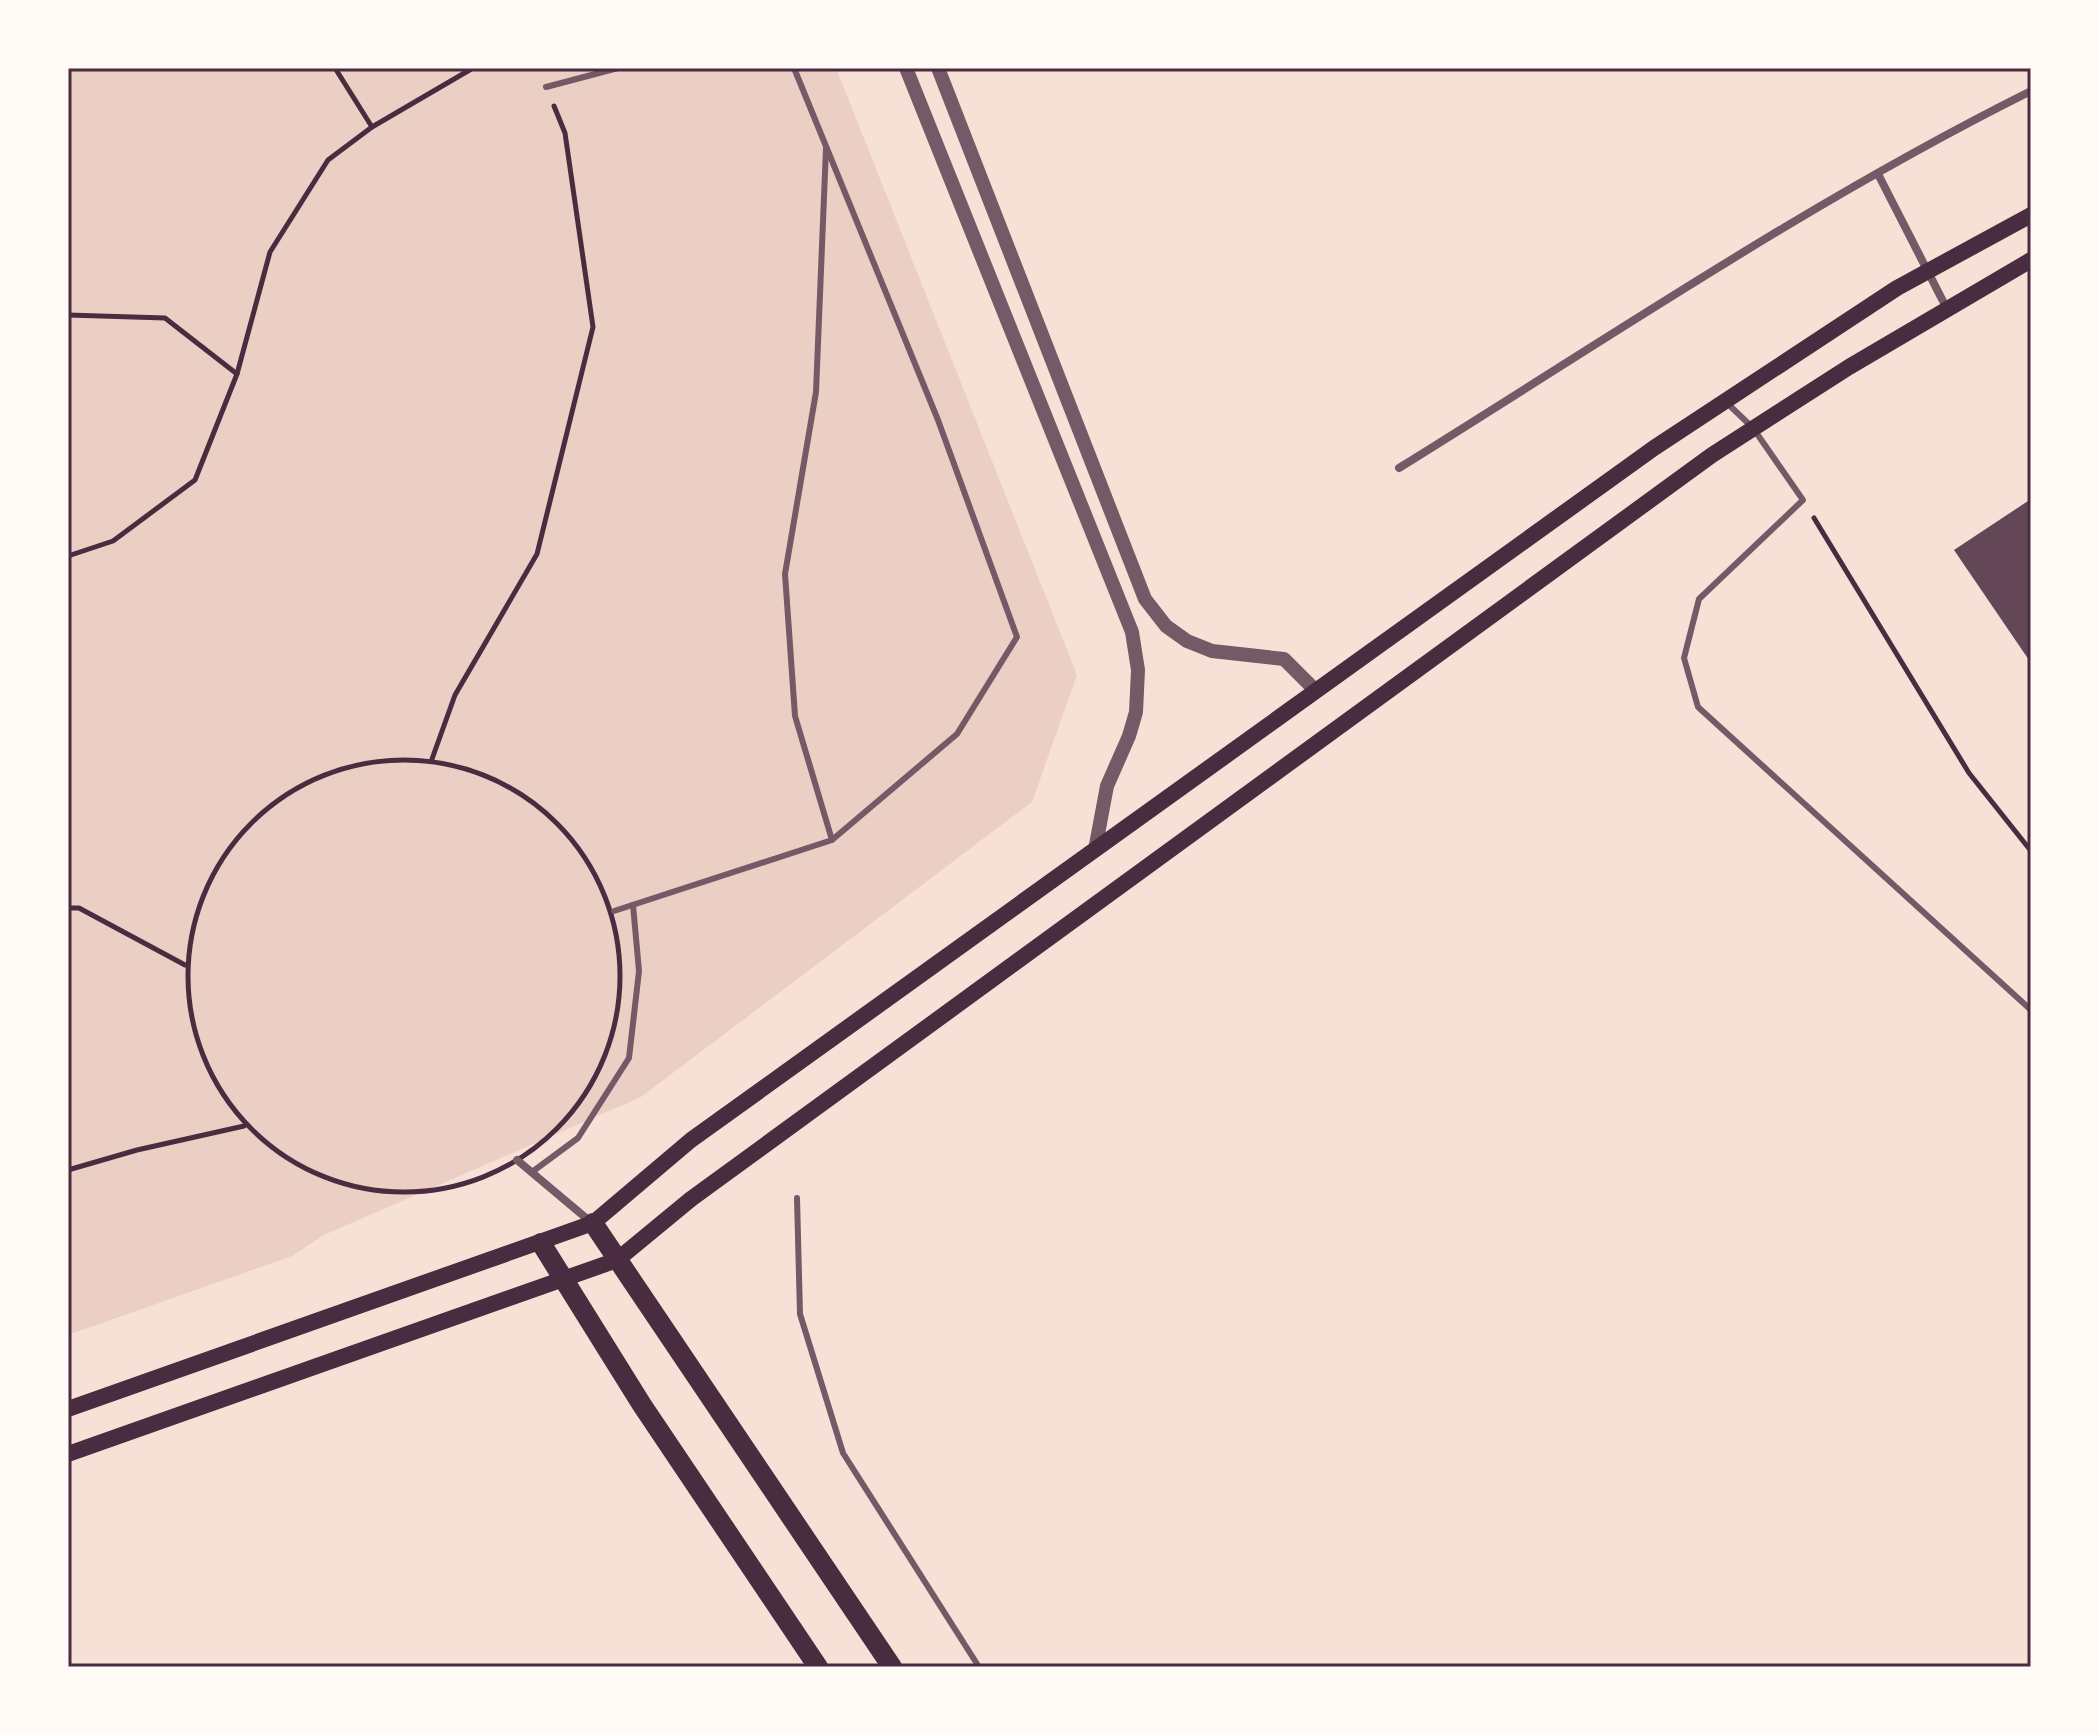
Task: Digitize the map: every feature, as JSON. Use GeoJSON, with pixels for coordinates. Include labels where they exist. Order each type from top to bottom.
{"type":"FeatureCollection","features":[{"type":"Feature","properties":{"kind":"main road"},"geometry":{"type":"LineString","coordinates":[[68,1409],[593,1223],[691,1140],[1315,690],[1724,401],[1806,345],[2031,215]]}},
{"type":"Feature","properties":{"kind":"main road"},"geometry":{"type":"LineString","coordinates":[[68,1454],[617,1260],[691,1199],[1575,554],[1753,428],[2031,260]]}},
{"type":"Feature","properties":{"kind":"main road"},"geometry":{"type":"LineString","coordinates":[[593,1223],[892,1667]]}},
{"type":"Feature","properties":{"kind":"main road"},"geometry":{"type":"LineString","coordinates":[[541,1243],[742,1556],[818,1667]]}},
{"type":"Feature","properties":{"kind":"street"},"geometry":{"type":"LineString","coordinates":[[906,68],[1132,632],[1138,670],[1136,712],[1107,786],[1095,850]]}},
{"type":"Feature","properties":{"kind":"street"},"geometry":{"type":"LineString","coordinates":[[938,68],[1145,599],[1166,626],[1187,641],[1212,651],[1284,659],[1315,690]]}},
{"type":"Feature","properties":{"kind":"street"},"geometry":{"type":"LineString","coordinates":[[1399,468],[1708,274],[1878,174],[2031,91]]}},
{"type":"Feature","properties":{"kind":"street"},"geometry":{"type":"LineString","coordinates":[[1878,174],[1947,309]]}},
{"type":"Feature","properties":{"kind":"street"},"geometry":{"type":"LineString","coordinates":[[517,1160],[593,1223]]}},
{"type":"Feature","properties":{"kind":"lane"},"geometry":{"type":"LineString","coordinates":[[546,87],[618,68]]}},
{"type":"Feature","properties":{"kind":"lane"},"geometry":{"type":"LineString","coordinates":[[614,911],[832,840],[957,734],[1017,637],[938,420],[794,68]]}},
{"type":"Feature","properties":{"kind":"lane"},"geometry":{"type":"LineString","coordinates":[[826,145],[816,392],[785,574],[795,716],[832,840]]}},
{"type":"Feature","properties":{"kind":"lane"},"geometry":{"type":"LineString","coordinates":[[1724,401],[1753,428],[1803,500],[1699,599],[1684,658],[1698,707],[2031,1010]]}},
{"type":"Feature","properties":{"kind":"lane"},"geometry":{"type":"LineString","coordinates":[[532,1172],[578,1138],[629,1058],[639,971],[633,905]]}},
{"type":"Feature","properties":{"kind":"lane"},"geometry":{"type":"LineString","coordinates":[[797,1198],[800,1314],[843,1453],[979,1667]]}},
{"type":"Feature","properties":{"kind":"path"},"geometry":{"type":"LineString","coordinates":[[335,68],[372,127]]}},
{"type":"Feature","properties":{"kind":"path"},"geometry":{"type":"LineString","coordinates":[[68,556],[113,541],[195,480],[237,374],[270,252],[328,160],[372,127],[473,68]]}},
{"type":"Feature","properties":{"kind":"path"},"geometry":{"type":"LineString","coordinates":[[432,759],[455,695],[537,554],[593,327],[565,133],[546,87]]}},
{"type":"Feature","properties":{"kind":"path"},"geometry":{"type":"LineString","coordinates":[[68,315],[165,318],[237,374]]}},
{"type":"Feature","properties":{"kind":"path"},"geometry":{"type":"LineString","coordinates":[[1803,500],[1969,773],[2031,851]]}},
{"type":"Feature","properties":{"kind":"path"},"geometry":{"type":"LineString","coordinates":[[432,759],[508,783],[589,857],[614,911],[619,978],[609,1054],[560,1129],[496,1173],[408,1194],[305,1171],[244,1126],[195,1043],[185,965],[215,866],[282,795],[366,761],[432,759]]}},
{"type":"Feature","properties":{"kind":"path"},"geometry":{"type":"LineString","coordinates":[[68,908],[79,908],[185,965]]}},
{"type":"Feature","properties":{"kind":"path"},"geometry":{"type":"LineString","coordinates":[[68,1170],[137,1150],[244,1126]]}},
{"type":"Feature","properties":{"kind":"shaded area"},"geometry":{"type":"Polygon","coordinates":[[[68,68],[836,68],[1077,675],[1032,802],[641,1097],[324,1235],[292,1256],[68,1335],[68,68]]]}},
{"type":"Feature","properties":{"kind":"building"},"geometry":{"type":"Polygon","coordinates":[[[2031,499],[2031,663],[1954,550],[2031,499]]]}}]}
